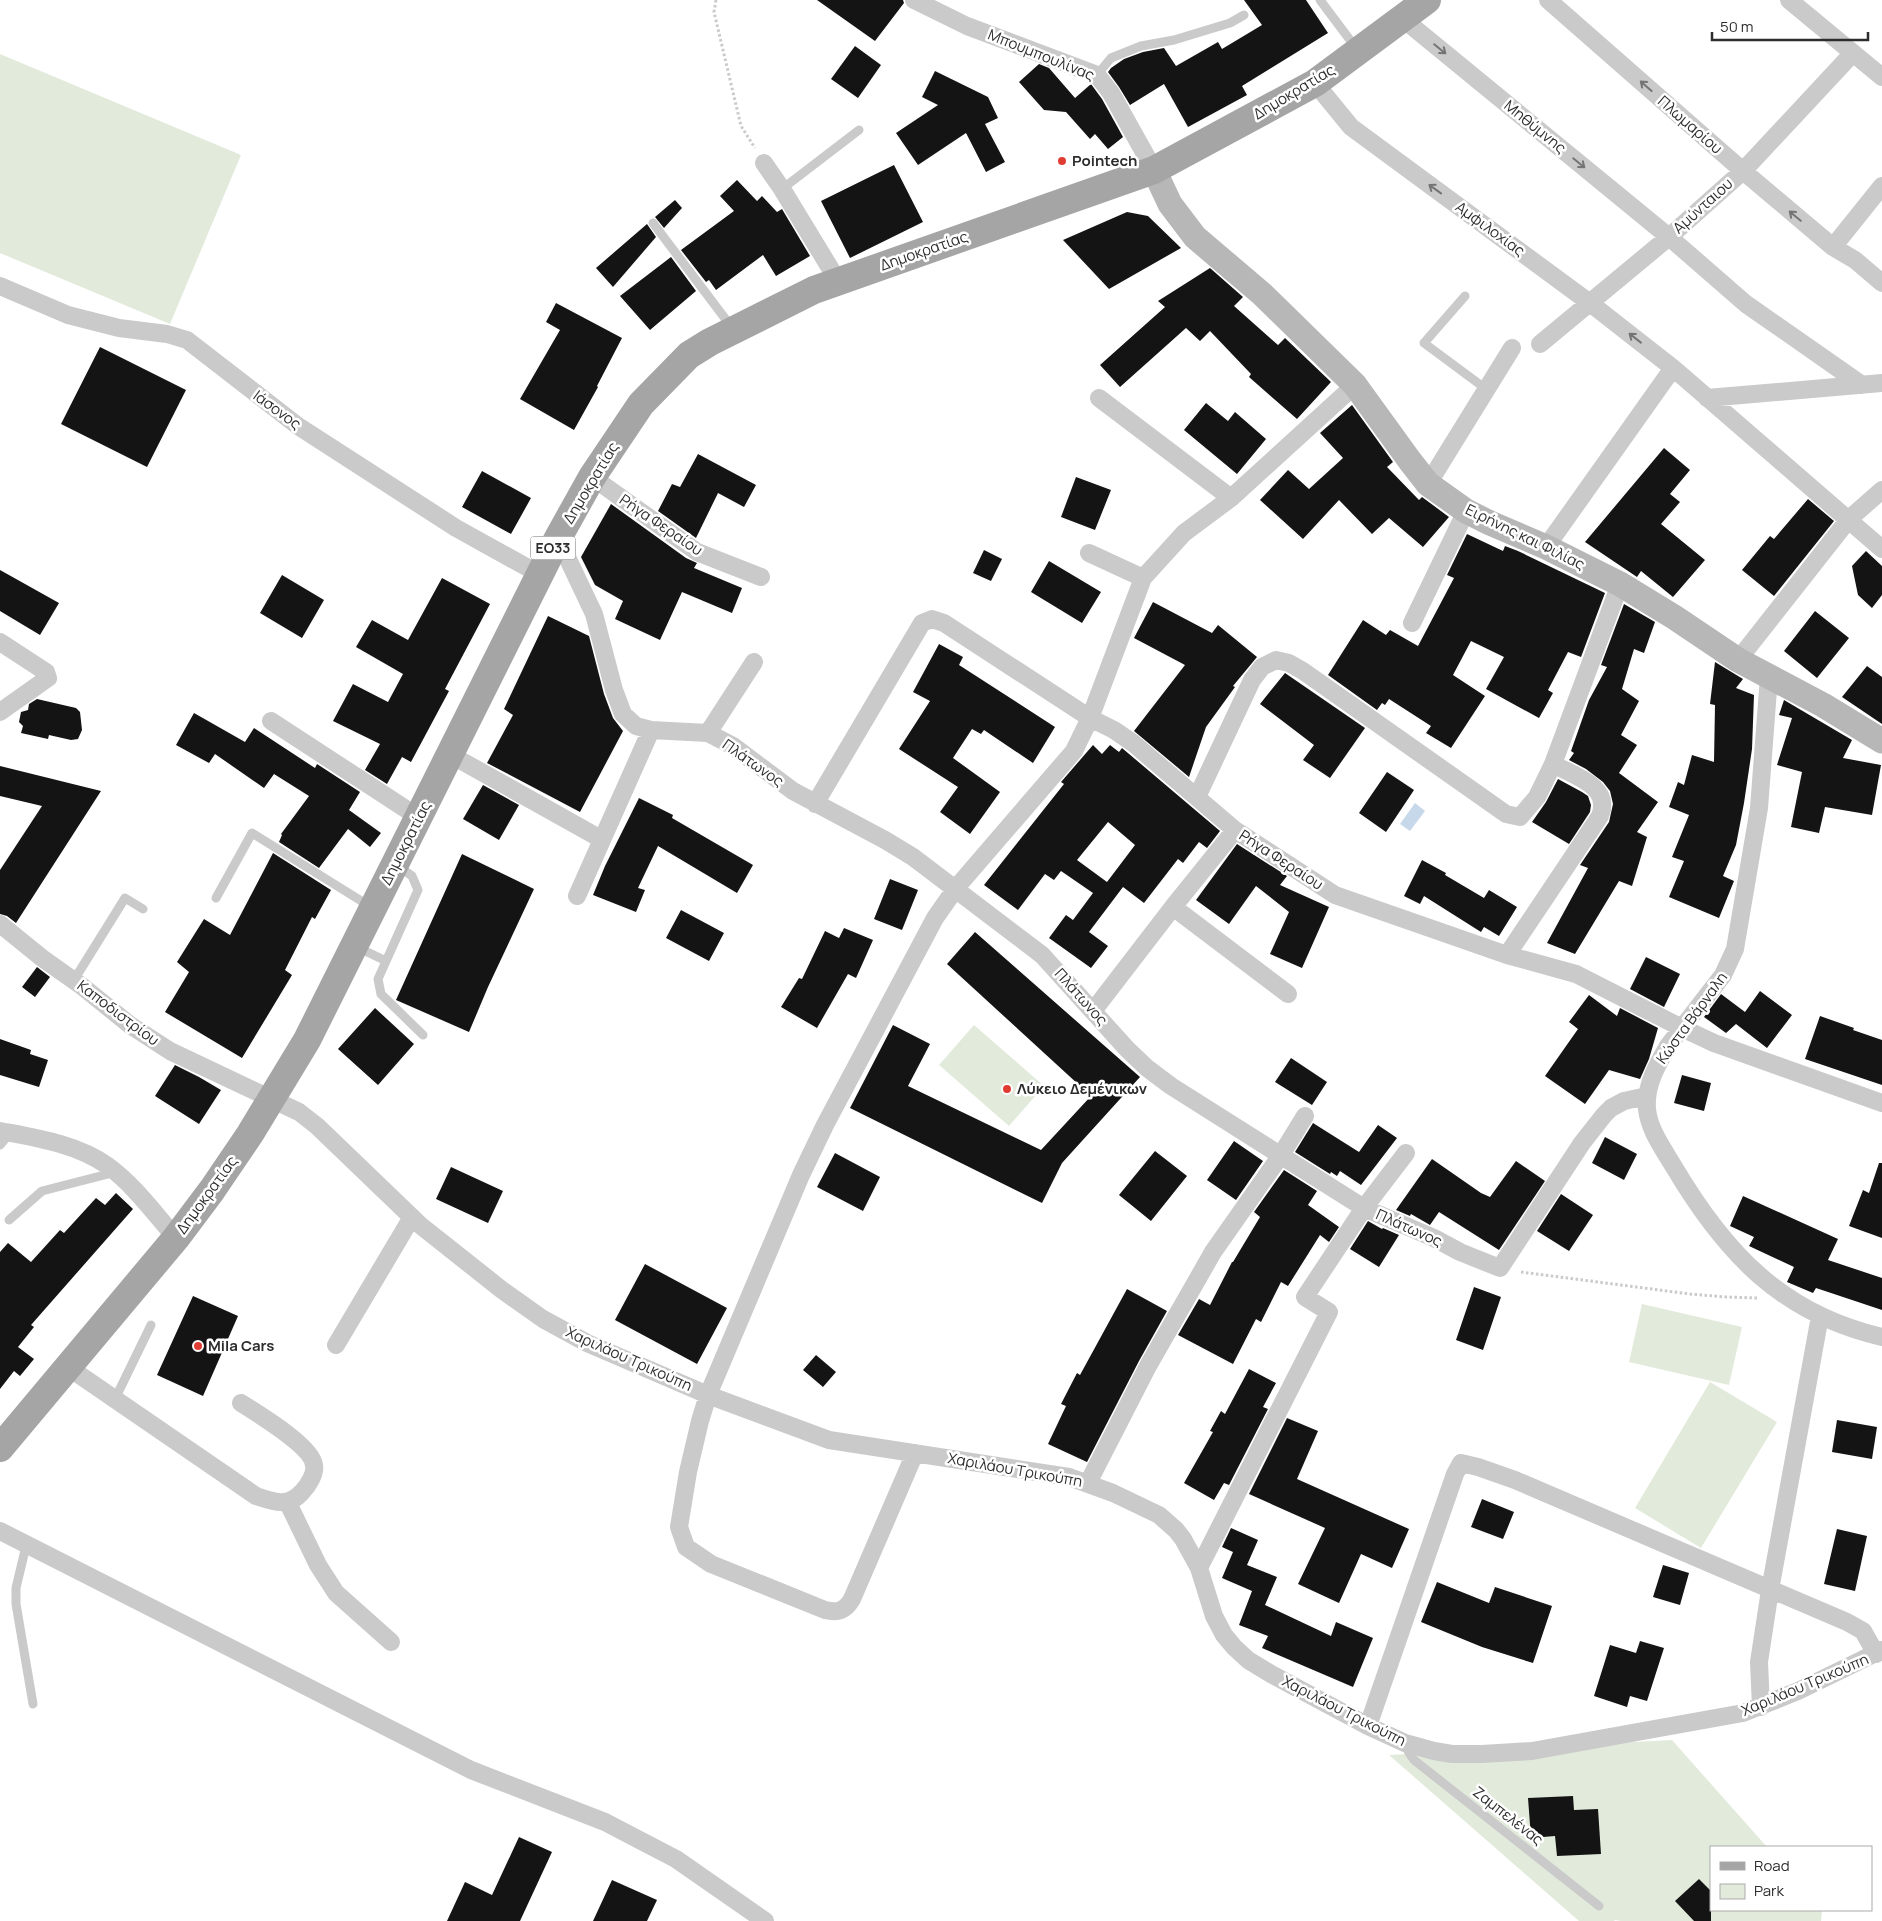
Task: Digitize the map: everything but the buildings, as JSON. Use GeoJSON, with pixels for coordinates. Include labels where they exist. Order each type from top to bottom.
{"type":"FeatureCollection","features":[{"type":"Feature","properties":{"kind":"main road","name":"Δημοκρατίας"},"geometry":{"type":"LineString","coordinates":[[0,1448],[176,1238],[212,1190],[272,1100],[307,1040],[558,538],[592,477],[641,404],[672,370],[689,355],[814,290],[1154,170],[1315,83],[1427,0]]}},
{"type":"Feature","properties":{"kind":"street","name":"Μπουμπουλίνας"},"geometry":{"type":"LineString","coordinates":[[914,0],[967,26],[1097,75],[1111,94],[1154,170]]}},
{"type":"Feature","properties":{"kind":"street","name":"Πλωμαρίου"},"geometry":{"type":"LineString","coordinates":[[1548,0],[1743,171],[1833,247],[1855,260],[1882,282]]}},
{"type":"Feature","properties":{"kind":"street"},"geometry":{"type":"LineString","coordinates":[[1789,0],[1882,76]]}},
{"type":"Feature","properties":{"kind":"street","name":"Μηθύμνης"},"geometry":{"type":"LineString","coordinates":[[1402,18],[1669,237],[1746,304],[1862,385]]}},
{"type":"Feature","properties":{"kind":"street","name":"Αμύνταιου"},"geometry":{"type":"LineString","coordinates":[[1540,344],[1669,237],[1743,171],[1853,53]]}},
{"type":"Feature","properties":{"kind":"street","name":"Αμφιλοχίας"},"geometry":{"type":"LineString","coordinates":[[1315,83],[1351,127],[1590,303],[1673,368],[1882,549]]}},
{"type":"Feature","properties":{"kind":"street"},"geometry":{"type":"LineString","coordinates":[[764,163],[838,281]]}},
{"type":"Feature","properties":{"kind":"street","name":"Ειρήνης και Φιλίας"},"geometry":{"type":"LineString","coordinates":[[1154,170],[1170,204],[1195,237],[1262,294],[1355,385],[1428,484],[1466,511],[1546,546],[1620,584],[1738,660],[1880,735]]}},
{"type":"Feature","properties":{"kind":"street"},"geometry":{"type":"LineString","coordinates":[[1833,247],[1882,186]]}},
{"type":"Feature","properties":{"kind":"street","name":"Ιάσονος"},"geometry":{"type":"LineString","coordinates":[[0,286],[68,315],[119,328],[167,334],[188,340],[298,426],[456,528],[539,574]]}},
{"type":"Feature","properties":{"kind":"street"},"geometry":{"type":"LineString","coordinates":[[1428,484],[1512,348]]}},
{"type":"Feature","properties":{"kind":"street"},"geometry":{"type":"LineString","coordinates":[[1546,546],[1673,368]]}},
{"type":"Feature","properties":{"kind":"street"},"geometry":{"type":"LineString","coordinates":[[1707,398],[1882,383]]}},
{"type":"Feature","properties":{"kind":"street"},"geometry":{"type":"LineString","coordinates":[[915,1453],[852,1599],[842,1611],[833,1612],[825,1610],[711,1564],[686,1547],[679,1527],[688,1472],[708,1395],[825,1125],[935,918],[956,888],[1074,751],[1090,718],[1143,578],[1184,533],[1231,498],[1355,385]]}},
{"type":"Feature","properties":{"kind":"street"},"geometry":{"type":"LineString","coordinates":[[1099,398],[1231,498]]}},
{"type":"Feature","properties":{"kind":"street","name":"Ρήγα Φεραίου"},"geometry":{"type":"LineString","coordinates":[[592,477],[696,552],[761,577]]}},
{"type":"Feature","properties":{"kind":"street"},"geometry":{"type":"LineString","coordinates":[[1738,660],[1849,519],[1882,490]]}},
{"type":"Feature","properties":{"kind":"street"},"geometry":{"type":"LineString","coordinates":[[1412,624],[1466,511]]}},
{"type":"Feature","properties":{"kind":"street","name":"Πλάτωνος"},"geometry":{"type":"LineString","coordinates":[[558,538],[594,614],[614,690],[623,714],[636,726],[651,730],[708,733],[733,746],[793,791],[914,857],[1042,955],[1147,1068],[1171,1086],[1364,1208],[1434,1238],[1460,1252],[1500,1268]]}},
{"type":"Feature","properties":{"kind":"street"},"geometry":{"type":"LineString","coordinates":[[1090,553],[1143,578]]}},
{"type":"Feature","properties":{"kind":"street"},"geometry":{"type":"LineString","coordinates":[[1197,797],[1252,680],[1262,667],[1276,660],[1289,663],[1303,672],[1506,814],[1520,817],[1537,797],[1553,764],[1620,584]]}},
{"type":"Feature","properties":{"kind":"street","name":"Ρήγα Φεραίου"},"geometry":{"type":"LineString","coordinates":[[815,804],[922,623],[932,619],[944,623],[1090,718],[1114,730],[1133,743],[1235,830],[1335,895],[1507,955],[1576,974],[1682,1028],[1753,1058],[1882,1103]]}},
{"type":"Feature","properties":{"kind":"street"},"geometry":{"type":"LineString","coordinates":[[0,642],[46,672],[48,678],[0,712]]}},
{"type":"Feature","properties":{"kind":"street"},"geometry":{"type":"LineString","coordinates":[[708,733],[754,662]]}},
{"type":"Feature","properties":{"kind":"street","name":"Κώστα Βάρναλη"},"geometry":{"type":"LineString","coordinates":[[1769,677],[1759,808],[1734,949],[1723,975],[1668,1046],[1654,1070],[1647,1096],[1647,1111],[1652,1126],[1694,1199],[1739,1256],[1758,1275],[1783,1296],[1820,1316],[1882,1337]]}},
{"type":"Feature","properties":{"kind":"street"},"geometry":{"type":"LineString","coordinates":[[272,721],[418,817]]}},
{"type":"Feature","properties":{"kind":"street"},"geometry":{"type":"LineString","coordinates":[[576,896],[651,730]]}},
{"type":"Feature","properties":{"kind":"street"},"geometry":{"type":"LineString","coordinates":[[451,755],[601,840]]}},
{"type":"Feature","properties":{"kind":"street"},"geometry":{"type":"LineString","coordinates":[[1507,955],[1603,808],[1603,799],[1599,791],[1592,785],[1553,764]]}},
{"type":"Feature","properties":{"kind":"street"},"geometry":{"type":"LineString","coordinates":[[1093,1011],[1235,830]]}},
{"type":"Feature","properties":{"kind":"street"},"geometry":{"type":"LineString","coordinates":[[1173,907],[1288,994]]}},
{"type":"Feature","properties":{"kind":"street","name":"Καποδιστρίου"},"geometry":{"type":"LineString","coordinates":[[0,924],[130,1025],[170,1051],[272,1100]]}},
{"type":"Feature","properties":{"kind":"street"},"geometry":{"type":"LineString","coordinates":[[1500,1268],[1582,1143],[1604,1115],[1617,1104],[1647,1096]]}},
{"type":"Feature","properties":{"kind":"street","name":"Χαριλάου Τρικούπη"},"geometry":{"type":"LineString","coordinates":[[272,1100],[299,1112],[317,1126],[412,1217],[502,1290],[543,1319],[588,1343],[708,1395],[829,1440],[1048,1473],[1088,1483],[1139,1505],[1169,1523],[1183,1538],[1199,1568],[1214,1616],[1224,1635],[1234,1647],[1263,1669],[1368,1726],[1405,1743],[1452,1754],[1532,1751],[1709,1720],[1761,1708],[1879,1652]]}},
{"type":"Feature","properties":{"kind":"street"},"geometry":{"type":"LineString","coordinates":[[1088,1483],[1148,1366],[1213,1252],[1281,1155],[1305,1116]]}},
{"type":"Feature","properties":{"kind":"street"},"geometry":{"type":"LineString","coordinates":[[3,1136],[70,1147],[96,1159],[116,1172],[176,1238]]}},
{"type":"Feature","properties":{"kind":"street"},"geometry":{"type":"LineString","coordinates":[[1199,1568],[1329,1312],[1305,1297],[1364,1208],[1406,1153]]}},
{"type":"Feature","properties":{"kind":"street"},"geometry":{"type":"LineString","coordinates":[[336,1345],[412,1217]]}},
{"type":"Feature","properties":{"kind":"street"},"geometry":{"type":"LineString","coordinates":[[1761,1708],[1758,1662],[1820,1316]]}},
{"type":"Feature","properties":{"kind":"street"},"geometry":{"type":"LineString","coordinates":[[68,1367],[256,1496],[276,1503],[288,1503],[302,1492],[313,1476],[314,1464],[305,1448],[298,1442],[241,1403]]}},
{"type":"Feature","properties":{"kind":"street"},"geometry":{"type":"LineString","coordinates":[[1368,1726],[1455,1474],[1461,1464],[1478,1466],[1515,1480],[1858,1627],[1879,1652]]}},
{"type":"Feature","properties":{"kind":"street"},"geometry":{"type":"LineString","coordinates":[[288,1503],[318,1565],[336,1593],[391,1642]]}},
{"type":"Feature","properties":{"kind":"street"},"geometry":{"type":"LineString","coordinates":[[0,1531],[26,1546],[471,1770],[605,1822],[676,1860],[765,1921]]}},
{"type":"Feature","properties":{"kind":"lane"},"geometry":{"type":"LineString","coordinates":[[1320,0],[1358,51]]}},
{"type":"Feature","properties":{"kind":"lane"},"geometry":{"type":"LineString","coordinates":[[1097,75],[1111,58],[1141,46],[1174,40],[1230,23],[1244,15]]}},
{"type":"Feature","properties":{"kind":"lane"},"geometry":{"type":"LineString","coordinates":[[782,189],[859,130]]}},
{"type":"Feature","properties":{"kind":"lane"},"geometry":{"type":"LineString","coordinates":[[652,223],[734,330]]}},
{"type":"Feature","properties":{"kind":"lane"},"geometry":{"type":"LineString","coordinates":[[1465,296],[1424,343],[1486,389]]}},
{"type":"Feature","properties":{"kind":"lane"},"geometry":{"type":"LineString","coordinates":[[216,898],[252,833],[373,908]]}},
{"type":"Feature","properties":{"kind":"lane"},"geometry":{"type":"LineString","coordinates":[[395,865],[412,876],[418,890],[378,979],[381,994],[423,1035]]}},
{"type":"Feature","properties":{"kind":"lane"},"geometry":{"type":"LineString","coordinates":[[74,980],[125,898],[143,909]]}},
{"type":"Feature","properties":{"kind":"lane"},"geometry":{"type":"LineString","coordinates":[[354,946],[386,961]]}},
{"type":"Feature","properties":{"kind":"lane"},"geometry":{"type":"LineString","coordinates":[[9,1220],[42,1191],[116,1172]]}},
{"type":"Feature","properties":{"kind":"lane"},"geometry":{"type":"LineString","coordinates":[[115,1399],[150,1325]]}},
{"type":"Feature","properties":{"kind":"lane"},"geometry":{"type":"LineString","coordinates":[[26,1546],[16,1588],[16,1604],[32,1704]]}},
{"type":"Feature","properties":{"kind":"lane","name":"Ζαμπελένας"},"geometry":{"type":"LineString","coordinates":[[1405,1743],[1414,1760],[1600,1906]]}},
{"type":"Feature","properties":{"kind":"path"},"geometry":{"type":"LineString","coordinates":[[716,0],[714,12],[741,126],[764,163]]}},
{"type":"Feature","properties":{"kind":"path"},"geometry":{"type":"LineString","coordinates":[[1500,1268],[1564,1278],[1726,1297],[1783,1296]]}},
{"type":"Feature","properties":{"kind":"green space"},"geometry":{"type":"Polygon","coordinates":[[[0,54],[241,155],[170,324],[0,253],[0,54]]]}},
{"type":"Feature","properties":{"kind":"green space"},"geometry":{"type":"Polygon","coordinates":[[[974,1025],[1044,1086],[1009,1126],[939,1065],[974,1025]]]}},
{"type":"Feature","properties":{"kind":"green space"},"geometry":{"type":"Polygon","coordinates":[[[1642,1304],[1742,1327],[1729,1385],[1629,1362],[1642,1304]]]}},
{"type":"Feature","properties":{"kind":"green space"},"geometry":{"type":"Polygon","coordinates":[[[1710,1382],[1777,1422],[1701,1548],[1635,1508],[1710,1382]]]}},
{"type":"Feature","properties":{"kind":"green space"},"geometry":{"type":"Polygon","coordinates":[[[1672,1740],[1766,1846],[1710,1846],[1710,1911],[1822,1911],[1821,1921],[1579,1921],[1389,1755],[1672,1740]]]}},
{"type":"Feature","properties":{"kind":"water"},"geometry":{"type":"Polygon","coordinates":[[[1415,803],[1425,811],[1410,831],[1400,824],[1415,803]]]}},
{"type":"Feature","properties":{"kind":"place","name":"Pointech"},"geometry":{"type":"Point","coordinates":[1062,161]}},
{"type":"Feature","properties":{"kind":"place","name":"Λύκειο Δεμένικων"},"geometry":{"type":"Point","coordinates":[1007,1089]}},
{"type":"Feature","properties":{"kind":"place","name":"Mila Cars"},"geometry":{"type":"Point","coordinates":[198,1346]}}]}
